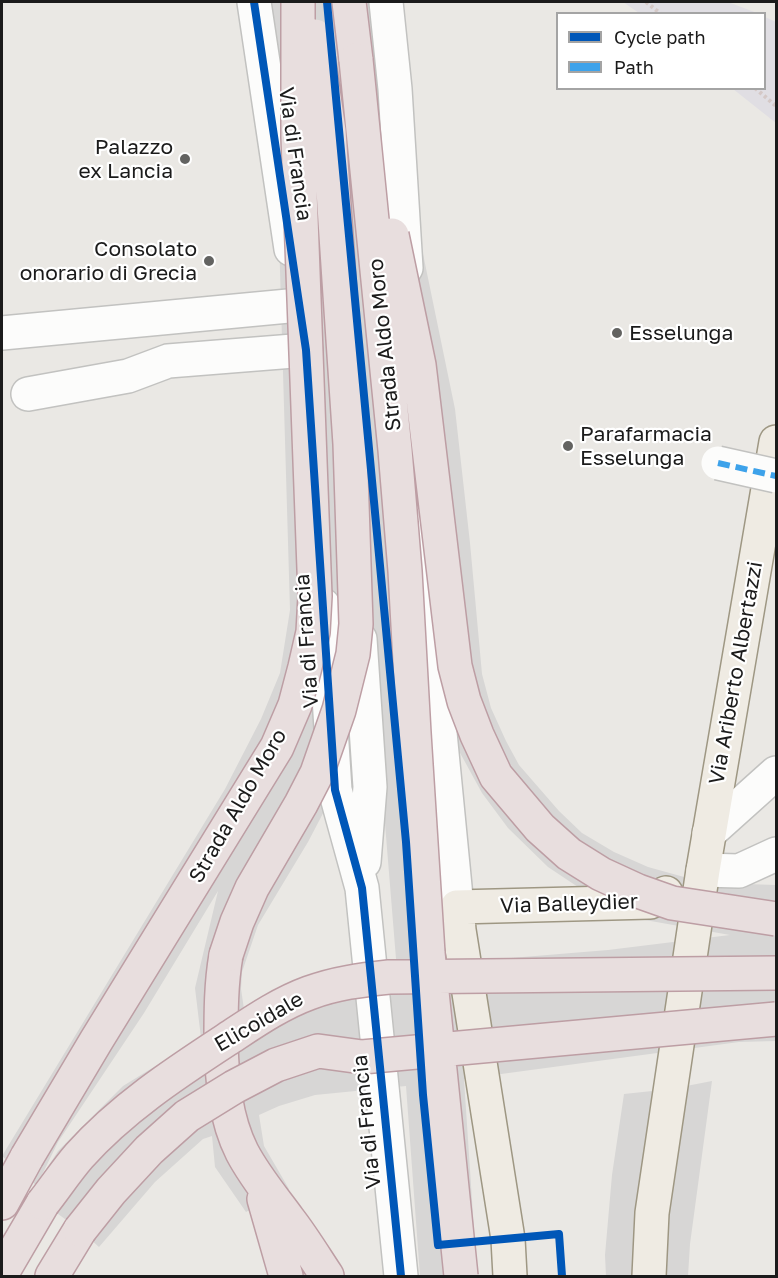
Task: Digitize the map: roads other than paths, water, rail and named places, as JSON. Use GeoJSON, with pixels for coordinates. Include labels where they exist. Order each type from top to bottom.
{"type":"FeatureCollection","features":[{"type":"Feature","properties":{"kind":"highway","name":"Strada Aldo Moro"},"geometry":{"type":"LineString","coordinates":[[2,1203],[96,1041],[277,747],[295,705],[305,667],[313,632],[315,596],[298,149],[298,2]]}},
{"type":"Feature","properties":{"kind":"highway"},"geometry":{"type":"LineString","coordinates":[[310,2],[329,142],[351,444],[356,624],[353,654],[339,710],[317,773],[252,888],[237,922],[226,955],[220,1004],[222,1061],[231,1128],[257,1177],[292,1223],[327,1276]]}},
{"type":"Feature","properties":{"kind":"highway"},"geometry":{"type":"LineString","coordinates":[[349,2],[356,60],[419,365],[455,666],[464,701],[496,776],[540,828],[569,854],[602,874],[638,891],[672,903],[777,919]]}},
{"type":"Feature","properties":{"kind":"highway","name":"Strada Aldo Moro"},"geometry":{"type":"LineString","coordinates":[[356,60],[396,461],[405,571],[428,953],[461,1276]]}},
{"type":"Feature","properties":{"kind":"highway","name":"Elicoidale"},"geometry":{"type":"LineString","coordinates":[[2,1273],[43,1203],[79,1156],[113,1122],[191,1062],[274,1010],[308,993],[348,981],[389,977],[777,972]]}},
{"type":"Feature","properties":{"kind":"highway"},"geometry":{"type":"LineString","coordinates":[[52,1276],[80,1230],[111,1191],[149,1150],[187,1116],[276,1065],[318,1051],[362,1057],[777,1019]]}},
{"type":"Feature","properties":{"kind":"highway"},"geometry":{"type":"LineString","coordinates":[[257,1177],[286,1276]]}},
{"type":"Feature","properties":{"kind":"main road","name":"Via Ariberto Albertazzi"},"geometry":{"type":"LineString","coordinates":[[703,870],[777,442]]}},
{"type":"Feature","properties":{"kind":"main road","name":"Via Balleydier"},"geometry":{"type":"LineString","coordinates":[[458,918],[521,906],[650,902],[703,870]]}},
{"type":"Feature","properties":{"kind":"main road"},"geometry":{"type":"LineString","coordinates":[[650,1276],[652,1213],[703,870]]}},
{"type":"Feature","properties":{"kind":"main road"},"geometry":{"type":"LineString","coordinates":[[458,918],[508,1239],[510,1276]]}},
{"type":"Feature","properties":{"kind":"street","name":"Via di Francia"},"geometry":{"type":"LineString","coordinates":[[254,2],[306,350],[336,790],[362,888],[401,1276]]}},
{"type":"Feature","properties":{"kind":"street","name":"Via di Francia"},"geometry":{"type":"LineString","coordinates":[[261,2],[333,228],[370,787],[362,888]]}},
{"type":"Feature","properties":{"kind":"street"},"geometry":{"type":"LineString","coordinates":[[386,2],[395,89],[426,589],[458,918]]}},
{"type":"Feature","properties":{"kind":"street"},"geometry":{"type":"LineString","coordinates":[[2,333],[299,305]]}},
{"type":"Feature","properties":{"kind":"street"},"geometry":{"type":"LineString","coordinates":[[28,393],[128,376],[168,361],[306,350]]}},
{"type":"Feature","properties":{"kind":"street"},"geometry":{"type":"LineString","coordinates":[[718,463],[777,476]]}},
{"type":"Feature","properties":{"kind":"street"},"geometry":{"type":"LineString","coordinates":[[709,833],[777,773]]}},
{"type":"Feature","properties":{"kind":"street"},"geometry":{"type":"LineString","coordinates":[[703,870],[739,871],[777,854]]}},
{"type":"Feature","properties":{"kind":"place","name":"Palazzo ex Lancia"},"geometry":{"type":"Point","coordinates":[185,159]}},
{"type":"Feature","properties":{"kind":"place","name":"Consolato onorario di Grecia"},"geometry":{"type":"Point","coordinates":[209,261]}},
{"type":"Feature","properties":{"kind":"place","name":"Esselunga"},"geometry":{"type":"Point","coordinates":[617,333]}},
{"type":"Feature","properties":{"kind":"place","name":"Parafarmacia Esselunga"},"geometry":{"type":"Point","coordinates":[568,446]}}]}
